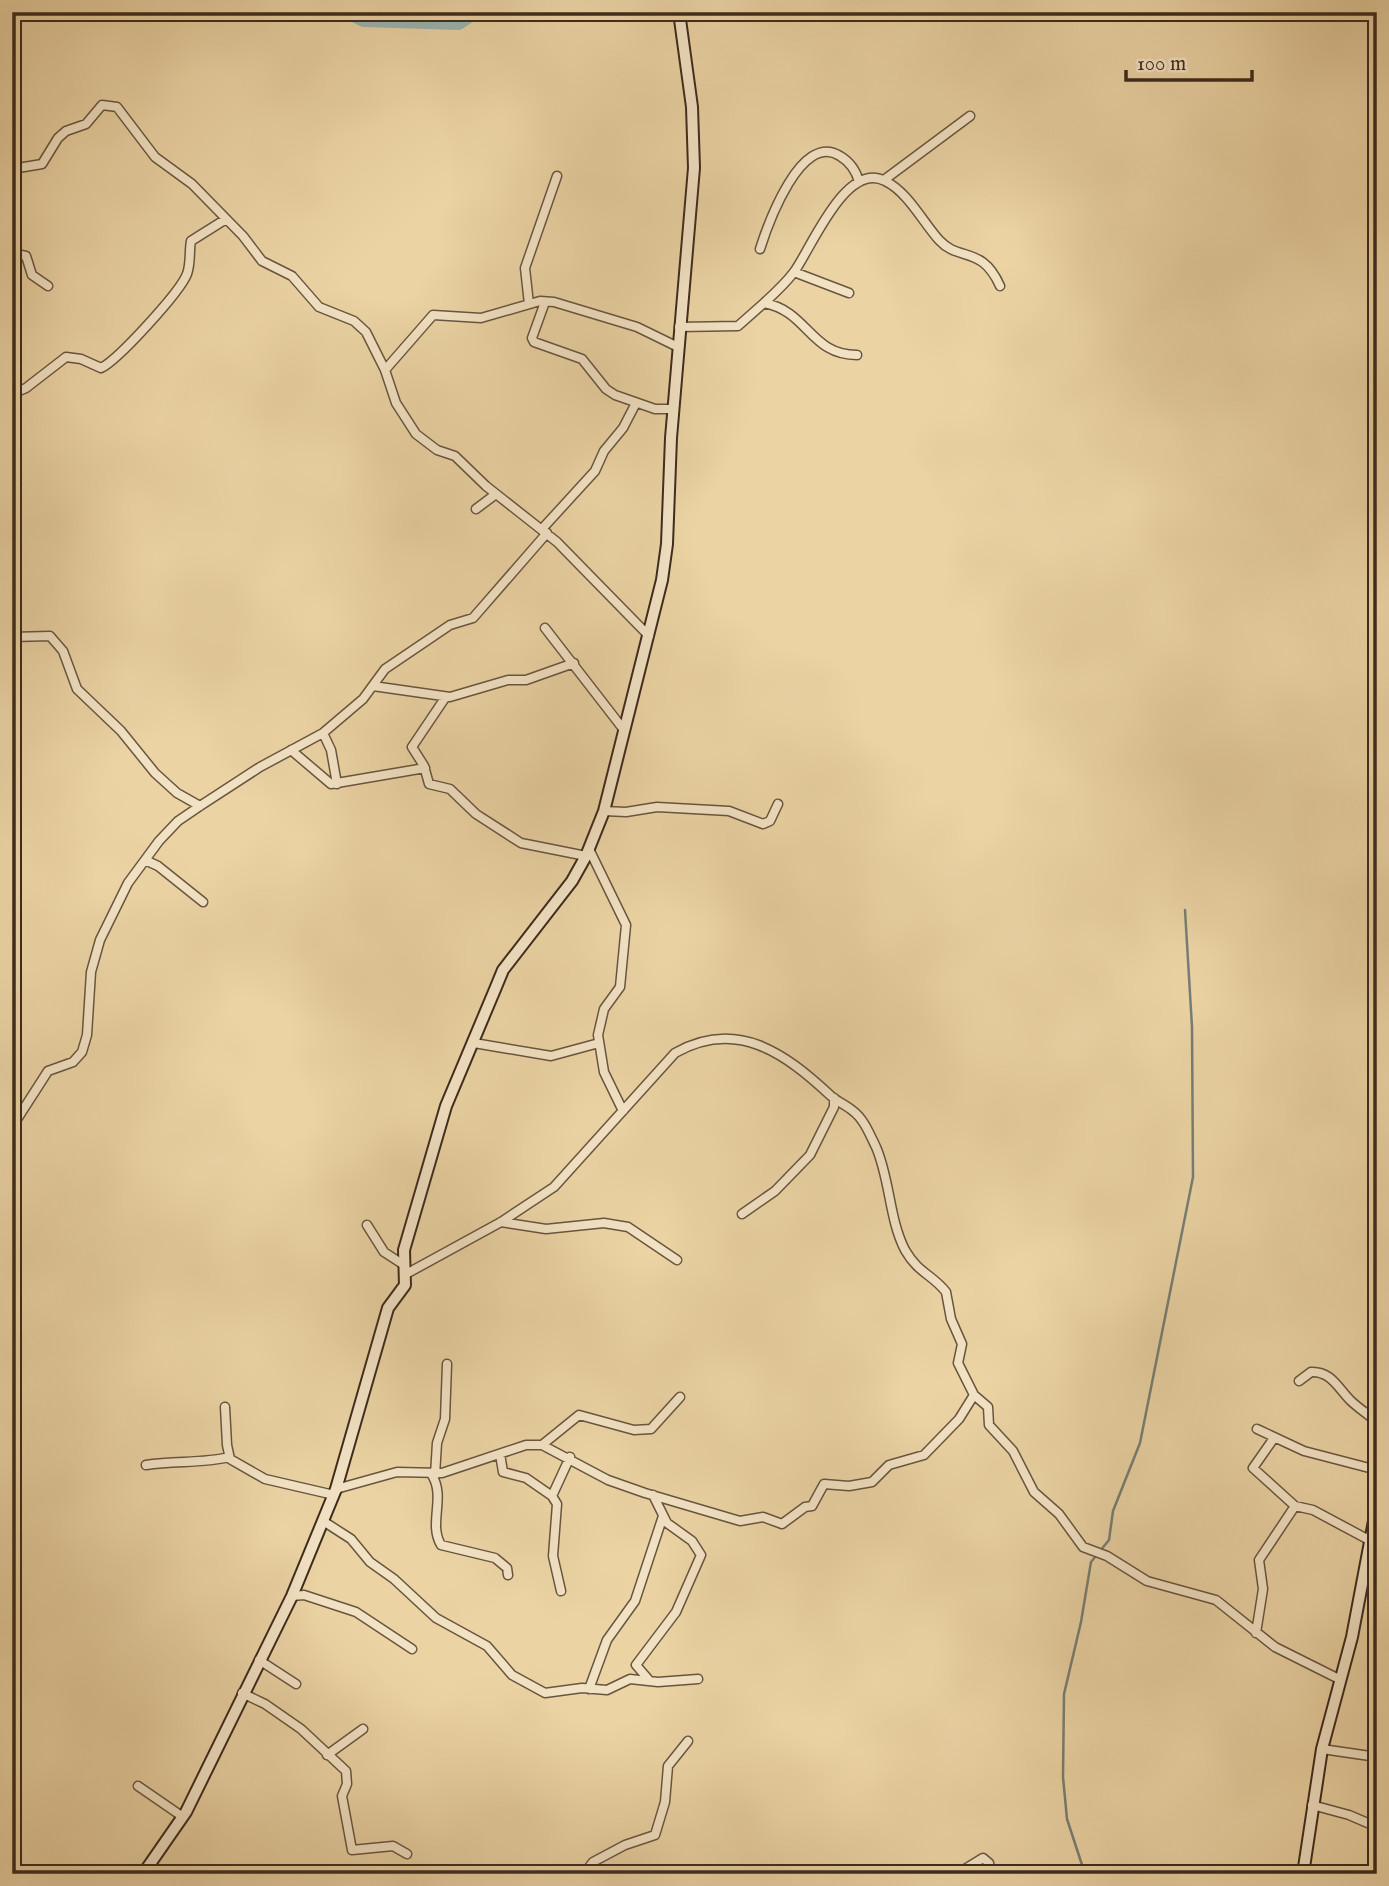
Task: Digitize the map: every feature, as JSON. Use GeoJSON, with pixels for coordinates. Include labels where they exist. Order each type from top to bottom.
{"type":"FeatureCollection","features":[{"type":"Feature","properties":{"kind":"street"},"geometry":{"type":"LineString","coordinates":[[143,1874],[183,1816],[292,1596],[335,1492],[388,1308],[405,1285],[404,1250],[411,1218],[446,1106],[503,970],[572,881],[588,853],[604,811],[649,636],[667,544],[667,483],[695,140],[679,12]]}},
{"type":"Feature","properties":{"kind":"street"},"geometry":{"type":"LineString","coordinates":[[12,169],[42,164],[62,134],[86,124],[96,109],[107,103],[125,114],[155,157],[192,184],[262,261],[292,276],[319,307],[360,325],[373,343],[396,403],[416,434],[437,450],[455,456],[496,494],[545,531],[649,636]]}},
{"type":"Feature","properties":{"kind":"street"},"geometry":{"type":"LineString","coordinates":[[680,327],[738,326],[794,272],[830,210],[859,182],[884,180],[970,116]]}},
{"type":"Feature","properties":{"kind":"street"},"geometry":{"type":"LineString","coordinates":[[760,249],[786,185],[819,152],[841,156],[850,164],[859,182]]}},
{"type":"Feature","properties":{"kind":"street"},"geometry":{"type":"LineString","coordinates":[[529,304],[526,268],[557,176]]}},
{"type":"Feature","properties":{"kind":"street"},"geometry":{"type":"LineString","coordinates":[[884,180],[906,199],[945,246],[952,251],[976,257],[991,270],[1000,286]]}},
{"type":"Feature","properties":{"kind":"street"},"geometry":{"type":"LineString","coordinates":[[12,394],[26,388],[66,357],[81,359],[101,368],[112,360],[158,313],[183,280],[187,273],[191,241],[226,219]]}},
{"type":"Feature","properties":{"kind":"street"},"geometry":{"type":"LineString","coordinates":[[12,253],[26,256],[32,275],[48,286]]}},
{"type":"Feature","properties":{"kind":"street"},"geometry":{"type":"LineString","coordinates":[[794,272],[849,293]]}},
{"type":"Feature","properties":{"kind":"street"},"geometry":{"type":"LineString","coordinates":[[385,370],[433,315],[481,318],[545,302],[624,322],[678,347]]}},
{"type":"Feature","properties":{"kind":"street"},"geometry":{"type":"LineString","coordinates":[[545,302],[533,341],[582,359],[606,389],[655,409],[674,408]]}},
{"type":"Feature","properties":{"kind":"street"},"geometry":{"type":"LineString","coordinates":[[764,303],[795,317],[832,352],[858,355]]}},
{"type":"Feature","properties":{"kind":"street"},"geometry":{"type":"LineString","coordinates":[[12,1127],[48,1071],[73,1062],[82,1052],[88,1035],[91,972],[100,940],[128,883],[178,821],[323,733],[363,699],[385,669],[450,625],[472,618],[595,471],[604,452],[623,429],[636,403]]}},
{"type":"Feature","properties":{"kind":"street"},"geometry":{"type":"LineString","coordinates":[[476,509],[496,494]]}},
{"type":"Feature","properties":{"kind":"street"},"geometry":{"type":"LineString","coordinates":[[545,628],[624,730]]}},
{"type":"Feature","properties":{"kind":"street"},"geometry":{"type":"LineString","coordinates":[[12,637],[50,636],[63,651],[77,689],[121,731],[155,774],[177,793],[200,806]]}},
{"type":"Feature","properties":{"kind":"street"},"geometry":{"type":"LineString","coordinates":[[373,686],[444,698],[486,689],[508,680],[526,680],[574,663]]}},
{"type":"Feature","properties":{"kind":"street"},"geometry":{"type":"LineString","coordinates":[[444,698],[412,747],[425,768],[429,784],[450,789],[476,814],[521,843],[588,853]]}},
{"type":"Feature","properties":{"kind":"street"},"geometry":{"type":"LineString","coordinates":[[323,733],[331,750],[337,784]]}},
{"type":"Feature","properties":{"kind":"street"},"geometry":{"type":"LineString","coordinates":[[291,750],[318,776],[337,784],[374,774],[425,768]]}},
{"type":"Feature","properties":{"kind":"street"},"geometry":{"type":"LineString","coordinates":[[604,811],[626,812],[657,807],[729,811],[763,824],[770,821],[778,804]]}},
{"type":"Feature","properties":{"kind":"street"},"geometry":{"type":"LineString","coordinates":[[588,853],[626,925],[620,986],[604,1009],[599,1043],[604,1072],[623,1111]]}},
{"type":"Feature","properties":{"kind":"street"},"geometry":{"type":"LineString","coordinates":[[145,860],[158,866],[203,902]]}},
{"type":"Feature","properties":{"kind":"street"},"geometry":{"type":"LineString","coordinates":[[405,1269],[501,1222],[555,1187],[675,1053],[697,1041],[721,1037],[751,1042],[768,1049],[814,1079],[860,1118],[875,1145],[904,1248],[917,1269],[946,1292],[951,1319],[962,1344],[958,1363],[974,1395],[988,1407],[989,1425],[1017,1457],[1034,1492],[1059,1514],[1083,1547],[1107,1556],[1147,1581],[1216,1600],[1256,1633],[1292,1657],[1342,1680]]}},
{"type":"Feature","properties":{"kind":"street"},"geometry":{"type":"LineString","coordinates":[[474,1043],[551,1056],[599,1043]]}},
{"type":"Feature","properties":{"kind":"street"},"geometry":{"type":"LineString","coordinates":[[742,1214],[775,1191],[810,1155],[834,1107],[834,1098]]}},
{"type":"Feature","properties":{"kind":"street"},"geometry":{"type":"LineString","coordinates":[[501,1222],[546,1229],[604,1223],[628,1227],[677,1260]]}},
{"type":"Feature","properties":{"kind":"street"},"geometry":{"type":"LineString","coordinates":[[367,1225],[384,1252],[405,1269]]}},
{"type":"Feature","properties":{"kind":"street"},"geometry":{"type":"LineString","coordinates":[[447,1364],[444,1419],[437,1443],[434,1475],[440,1492],[435,1526],[441,1545],[495,1558],[507,1568],[508,1575]]}},
{"type":"Feature","properties":{"kind":"street"},"geometry":{"type":"LineString","coordinates":[[1299,1381],[1311,1371],[1321,1372],[1377,1422]]}},
{"type":"Feature","properties":{"kind":"street"},"geometry":{"type":"LineString","coordinates":[[225,1407],[229,1457],[238,1465],[265,1479],[335,1492],[397,1472],[434,1475],[526,1446],[542,1445],[570,1457],[608,1480],[653,1495],[740,1521],[763,1517],[782,1524],[805,1507],[812,1506],[824,1484],[849,1486],[872,1482],[889,1465],[924,1455],[959,1419],[974,1395]]}},
{"type":"Feature","properties":{"kind":"street"},"geometry":{"type":"LineString","coordinates":[[542,1445],[579,1415],[634,1430],[651,1429],[680,1397]]}},
{"type":"Feature","properties":{"kind":"street"},"geometry":{"type":"LineString","coordinates":[[1257,1429],[1304,1451],[1377,1470]]}},
{"type":"Feature","properties":{"kind":"street"},"geometry":{"type":"LineString","coordinates":[[1274,1438],[1253,1468],[1295,1506],[1313,1510],[1371,1547]]}},
{"type":"Feature","properties":{"kind":"street"},"geometry":{"type":"LineString","coordinates":[[500,1454],[503,1472],[536,1483],[552,1496],[557,1504],[552,1556],[561,1591]]}},
{"type":"Feature","properties":{"kind":"street"},"geometry":{"type":"LineString","coordinates":[[146,1465],[177,1461],[199,1464],[229,1457]]}},
{"type":"Feature","properties":{"kind":"street"},"geometry":{"type":"LineString","coordinates":[[552,1496],[570,1457]]}},
{"type":"Feature","properties":{"kind":"street"},"geometry":{"type":"LineString","coordinates":[[649,1680],[636,1665],[676,1612],[700,1561],[699,1548],[667,1524],[653,1495]]}},
{"type":"Feature","properties":{"kind":"street"},"geometry":{"type":"LineString","coordinates":[[1303,1874],[1322,1749],[1357,1617],[1377,1505]]}},
{"type":"Feature","properties":{"kind":"street"},"geometry":{"type":"LineString","coordinates":[[1256,1633],[1263,1589],[1259,1560],[1295,1506]]}},
{"type":"Feature","properties":{"kind":"street"},"geometry":{"type":"LineString","coordinates":[[589,1689],[607,1640],[635,1601],[663,1516]]}},
{"type":"Feature","properties":{"kind":"street"},"geometry":{"type":"LineString","coordinates":[[323,1521],[351,1539],[370,1562],[394,1579],[436,1618],[486,1646],[505,1669],[524,1683],[553,1694],[589,1689],[600,1691],[630,1679],[698,1679]]}},
{"type":"Feature","properties":{"kind":"street"},"geometry":{"type":"LineString","coordinates":[[292,1596],[304,1595],[356,1612],[412,1648]]}},
{"type":"Feature","properties":{"kind":"street"},"geometry":{"type":"LineString","coordinates":[[259,1660],[296,1684]]}},
{"type":"Feature","properties":{"kind":"street"},"geometry":{"type":"LineString","coordinates":[[242,1693],[265,1704],[301,1729],[340,1765],[348,1778],[342,1796],[348,1842],[352,1850],[393,1846],[407,1854]]}},
{"type":"Feature","properties":{"kind":"street"},"geometry":{"type":"LineString","coordinates":[[327,1755],[363,1729]]}},
{"type":"Feature","properties":{"kind":"street"},"geometry":{"type":"LineString","coordinates":[[584,1874],[593,1862],[625,1845],[655,1835],[665,1801],[668,1766],[688,1741]]}},
{"type":"Feature","properties":{"kind":"street"},"geometry":{"type":"LineString","coordinates":[[1322,1749],[1377,1757]]}},
{"type":"Feature","properties":{"kind":"street"},"geometry":{"type":"LineString","coordinates":[[138,1786],[183,1816]]}},
{"type":"Feature","properties":{"kind":"street"},"geometry":{"type":"LineString","coordinates":[[1312,1805],[1349,1815],[1377,1827]]}},
{"type":"Feature","properties":{"kind":"street"},"geometry":{"type":"LineString","coordinates":[[957,1874],[983,1858],[989,1863],[991,1874]]}},
{"type":"Feature","properties":{"kind":"waterway"},"geometry":{"type":"LineString","coordinates":[[349,12],[364,19],[458,22],[473,12]]}},
{"type":"Feature","properties":{"kind":"waterway"},"geometry":{"type":"LineString","coordinates":[[1085,1874],[1067,1819],[1063,1777],[1064,1694],[1081,1622],[1091,1562],[1109,1540],[1113,1511],[1140,1443],[1193,1177],[1192,1027],[1185,910]]}}]}
